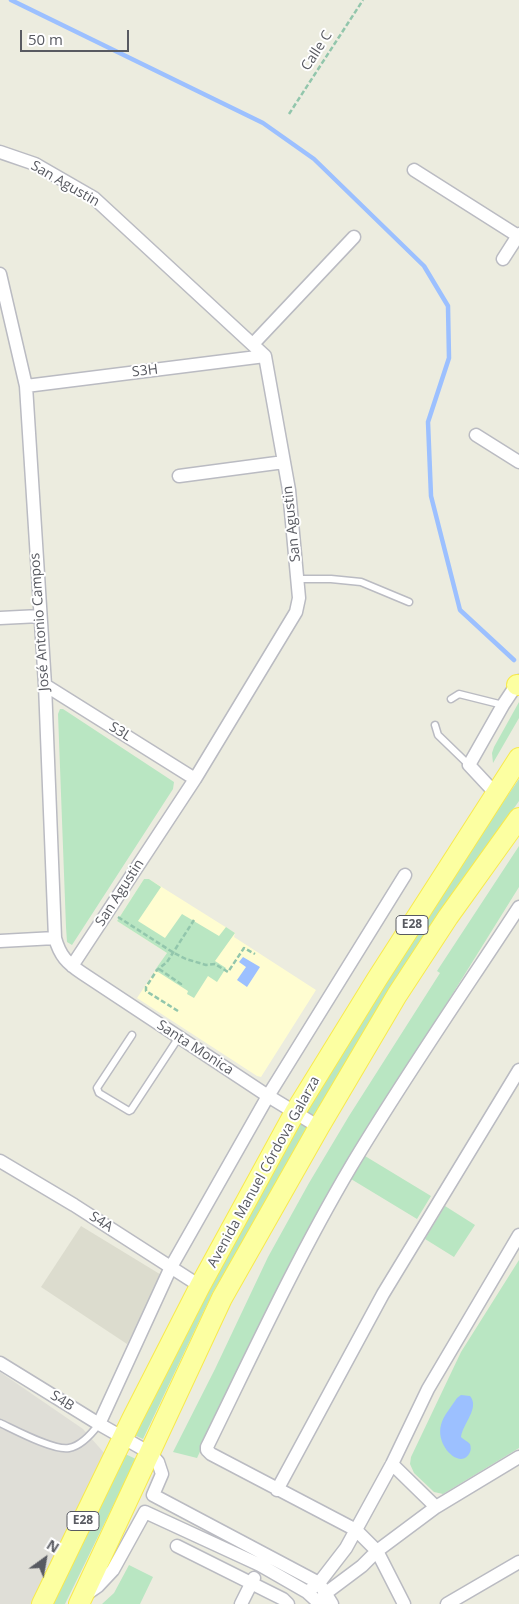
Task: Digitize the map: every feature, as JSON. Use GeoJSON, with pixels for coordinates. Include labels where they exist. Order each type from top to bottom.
{"type":"FeatureCollection","features":[{"type":"Feature","properties":{"kind":"main road","name":"Avenida Manuel Córdova Galarza"},"geometry":{"type":"LineString","coordinates":[[42,1604],[132,1419],[200,1286],[295,1112],[376,979],[519,758]]}},
{"type":"Feature","properties":{"kind":"main road","name":"Avenida Manuel Córdova Galarza"},"geometry":{"type":"LineString","coordinates":[[81,1600],[222,1298],[319,1127],[397,995],[448,917],[519,818]]}},
{"type":"Feature","properties":{"kind":"street","name":"San Agustin"},"geometry":{"type":"LineString","coordinates":[[0,152],[35,164],[94,198],[265,356],[289,490],[299,598],[296,612],[195,779],[72,966]]}},
{"type":"Feature","properties":{"kind":"street"},"geometry":{"type":"LineString","coordinates":[[414,170],[518,235],[504,259]]}},
{"type":"Feature","properties":{"kind":"street"},"geometry":{"type":"LineString","coordinates":[[253,344],[354,237]]}},
{"type":"Feature","properties":{"kind":"street","name":"José Antonio Campos"},"geometry":{"type":"LineString","coordinates":[[0,274],[26,386],[45,684],[55,938],[58,952],[72,966]]}},
{"type":"Feature","properties":{"kind":"street","name":"S3H"},"geometry":{"type":"LineString","coordinates":[[26,386],[265,356]]}},
{"type":"Feature","properties":{"kind":"street"},"geometry":{"type":"LineString","coordinates":[[476,435],[519,462]]}},
{"type":"Feature","properties":{"kind":"street"},"geometry":{"type":"LineString","coordinates":[[180,476],[284,462]]}},
{"type":"Feature","properties":{"kind":"street"},"geometry":{"type":"LineString","coordinates":[[0,618],[40,616]]}},
{"type":"Feature","properties":{"kind":"street","name":"S3L"},"geometry":{"type":"LineString","coordinates":[[45,684],[195,779]]}},
{"type":"Feature","properties":{"kind":"street"},"geometry":{"type":"LineString","coordinates":[[496,794],[469,765],[518,684]]}},
{"type":"Feature","properties":{"kind":"street"},"geometry":{"type":"LineString","coordinates":[[99,1424],[171,1267],[268,1096],[405,875]]}},
{"type":"Feature","properties":{"kind":"street"},"geometry":{"type":"LineString","coordinates":[[404,1604],[377,1551],[356,1530],[211,1454],[207,1447],[281,1295],[350,1169],[393,1098],[519,907]]}},
{"type":"Feature","properties":{"kind":"street"},"geometry":{"type":"LineString","coordinates":[[0,941],[55,938]]}},
{"type":"Feature","properties":{"kind":"street","name":"Santa Monica"},"geometry":{"type":"LineString","coordinates":[[72,966],[268,1096],[319,1127]]}},
{"type":"Feature","properties":{"kind":"street"},"geometry":{"type":"LineString","coordinates":[[277,1490],[382,1294],[519,1070]]}},
{"type":"Feature","properties":{"kind":"street","name":"S4A"},"geometry":{"type":"LineString","coordinates":[[0,1161],[74,1205],[200,1286]]}},
{"type":"Feature","properties":{"kind":"street"},"geometry":{"type":"LineString","coordinates":[[323,1597],[346,1548],[392,1464],[428,1389],[519,1235]]}},
{"type":"Feature","properties":{"kind":"street","name":"S4B"},"geometry":{"type":"LineString","coordinates":[[0,1363],[150,1453]]}},
{"type":"Feature","properties":{"kind":"street"},"geometry":{"type":"LineString","coordinates":[[81,1600],[114,1570],[153,1495],[162,1474],[158,1462],[150,1453]]}},
{"type":"Feature","properties":{"kind":"street"},"geometry":{"type":"LineString","coordinates":[[323,1597],[362,1566],[377,1551],[436,1507],[519,1456]]}},
{"type":"Feature","properties":{"kind":"street"},"geometry":{"type":"LineString","coordinates":[[392,1464],[436,1507]]}},
{"type":"Feature","properties":{"kind":"street"},"geometry":{"type":"LineString","coordinates":[[153,1495],[323,1597]]}},
{"type":"Feature","properties":{"kind":"street"},"geometry":{"type":"LineString","coordinates":[[145,1512],[255,1575],[288,1604]]}},
{"type":"Feature","properties":{"kind":"street"},"geometry":{"type":"LineString","coordinates":[[177,1546],[255,1575],[323,1597]]}},
{"type":"Feature","properties":{"kind":"street"},"geometry":{"type":"LineString","coordinates":[[447,1604],[519,1562]]}},
{"type":"Feature","properties":{"kind":"street"},"geometry":{"type":"LineString","coordinates":[[241,1604],[255,1575]]}},
{"type":"Feature","properties":{"kind":"lane"},"geometry":{"type":"LineString","coordinates":[[297,579],[331,579],[361,582],[409,602]]}},
{"type":"Feature","properties":{"kind":"lane"},"geometry":{"type":"LineString","coordinates":[[451,699],[459,694],[504,705]]}},
{"type":"Feature","properties":{"kind":"lane"},"geometry":{"type":"LineString","coordinates":[[436,725],[438,734],[469,765]]}},
{"type":"Feature","properties":{"kind":"lane"},"geometry":{"type":"LineString","coordinates":[[132,1035],[97,1088],[99,1093],[129,1111],[179,1037]]}},
{"type":"Feature","properties":{"kind":"lane"},"geometry":{"type":"LineString","coordinates":[[0,1424],[48,1445],[70,1448],[89,1437],[99,1424]]}},
{"type":"Feature","properties":{"kind":"path","name":"Calle C"},"geometry":{"type":"LineString","coordinates":[[289,114],[362,0]]}},
{"type":"Feature","properties":{"kind":"path"},"geometry":{"type":"LineString","coordinates":[[117,916],[186,959],[206,965],[214,964],[228,972],[244,948],[255,954]]}},
{"type":"Feature","properties":{"kind":"path"},"geometry":{"type":"LineString","coordinates":[[178,1011],[146,991],[146,987],[167,962],[194,920]]}},
{"type":"Feature","properties":{"kind":"path"},"geometry":{"type":"LineString","coordinates":[[159,970],[181,984],[180,986]]}},
{"type":"Feature","properties":{"kind":"shaded area"},"geometry":{"type":"Polygon","coordinates":[[[144,879],[149,879],[235,933],[234,937],[316,990],[261,1077],[137,998],[167,953],[117,921],[144,879]]]}},
{"type":"Feature","properties":{"kind":"shaded area"},"geometry":{"type":"Polygon","coordinates":[[[81,1226],[163,1276],[127,1344],[41,1287],[81,1226]]]}},
{"type":"Feature","properties":{"kind":"shaded area"},"geometry":{"type":"Polygon","coordinates":[[[0,1372],[83,1429],[106,1455],[33,1604],[0,1604],[0,1372]]]}},
{"type":"Feature","properties":{"kind":"green space"},"geometry":{"type":"Polygon","coordinates":[[[519,702],[519,718],[493,763],[492,753],[494,747],[519,702]]]}},
{"type":"Feature","properties":{"kind":"green space"},"geometry":{"type":"Polygon","coordinates":[[[60,709],[63,709],[174,782],[173,789],[72,945],[67,942],[66,927],[58,714],[60,709]]]}},
{"type":"Feature","properties":{"kind":"green space"},"geometry":{"type":"Polygon","coordinates":[[[519,779],[519,801],[456,891],[313,1116],[304,1111],[472,847],[519,779]]]}},
{"type":"Feature","properties":{"kind":"green space"},"geometry":{"type":"Polygon","coordinates":[[[519,846],[519,887],[389,1096],[291,1261],[197,1458],[173,1452],[268,1257],[309,1183],[349,1116],[440,973],[437,971],[519,846]]]}},
{"type":"Feature","properties":{"kind":"green space"},"geometry":{"type":"Polygon","coordinates":[[[144,879],[149,879],[161,887],[138,921],[165,938],[182,914],[219,936],[226,927],[235,933],[215,961],[226,968],[217,982],[208,976],[194,998],[187,994],[188,991],[155,970],[167,953],[117,921],[144,879]]]}},
{"type":"Feature","properties":{"kind":"green space"},"geometry":{"type":"Polygon","coordinates":[[[299,1121],[309,1128],[213,1292],[143,1439],[130,1433],[299,1121]]]}},
{"type":"Feature","properties":{"kind":"green space"},"geometry":{"type":"Polygon","coordinates":[[[365,1156],[431,1196],[417,1219],[351,1179],[365,1156]]]}},
{"type":"Feature","properties":{"kind":"green space"},"geometry":{"type":"Polygon","coordinates":[[[445,1206],[475,1225],[454,1257],[425,1239],[445,1206]]]}},
{"type":"Feature","properties":{"kind":"green space"},"geometry":{"type":"Polygon","coordinates":[[[519,1260],[519,1448],[443,1494],[434,1492],[414,1473],[410,1464],[411,1457],[461,1352],[519,1260]]]}},
{"type":"Feature","properties":{"kind":"green space"},"geometry":{"type":"Polygon","coordinates":[[[123,1453],[136,1459],[65,1604],[52,1604],[123,1453]]]}},
{"type":"Feature","properties":{"kind":"green space"},"geometry":{"type":"Polygon","coordinates":[[[129,1565],[153,1577],[140,1604],[102,1604],[114,1593],[129,1565]]]}},
{"type":"Feature","properties":{"kind":"water"},"geometry":{"type":"Polygon","coordinates":[[[243,957],[260,967],[247,987],[237,980],[246,967],[239,962],[243,957]]]}},
{"type":"Feature","properties":{"kind":"water"},"geometry":{"type":"Polygon","coordinates":[[[461,1395],[470,1396],[473,1406],[461,1437],[470,1444],[471,1450],[466,1457],[461,1459],[450,1454],[445,1448],[440,1433],[444,1418],[461,1395]]]}},
{"type":"Feature","properties":{"kind":"waterway"},"geometry":{"type":"LineString","coordinates":[[11,0],[263,123],[314,159],[424,266],[448,306],[449,358],[428,422],[431,496],[460,610],[514,660]]}}]}
